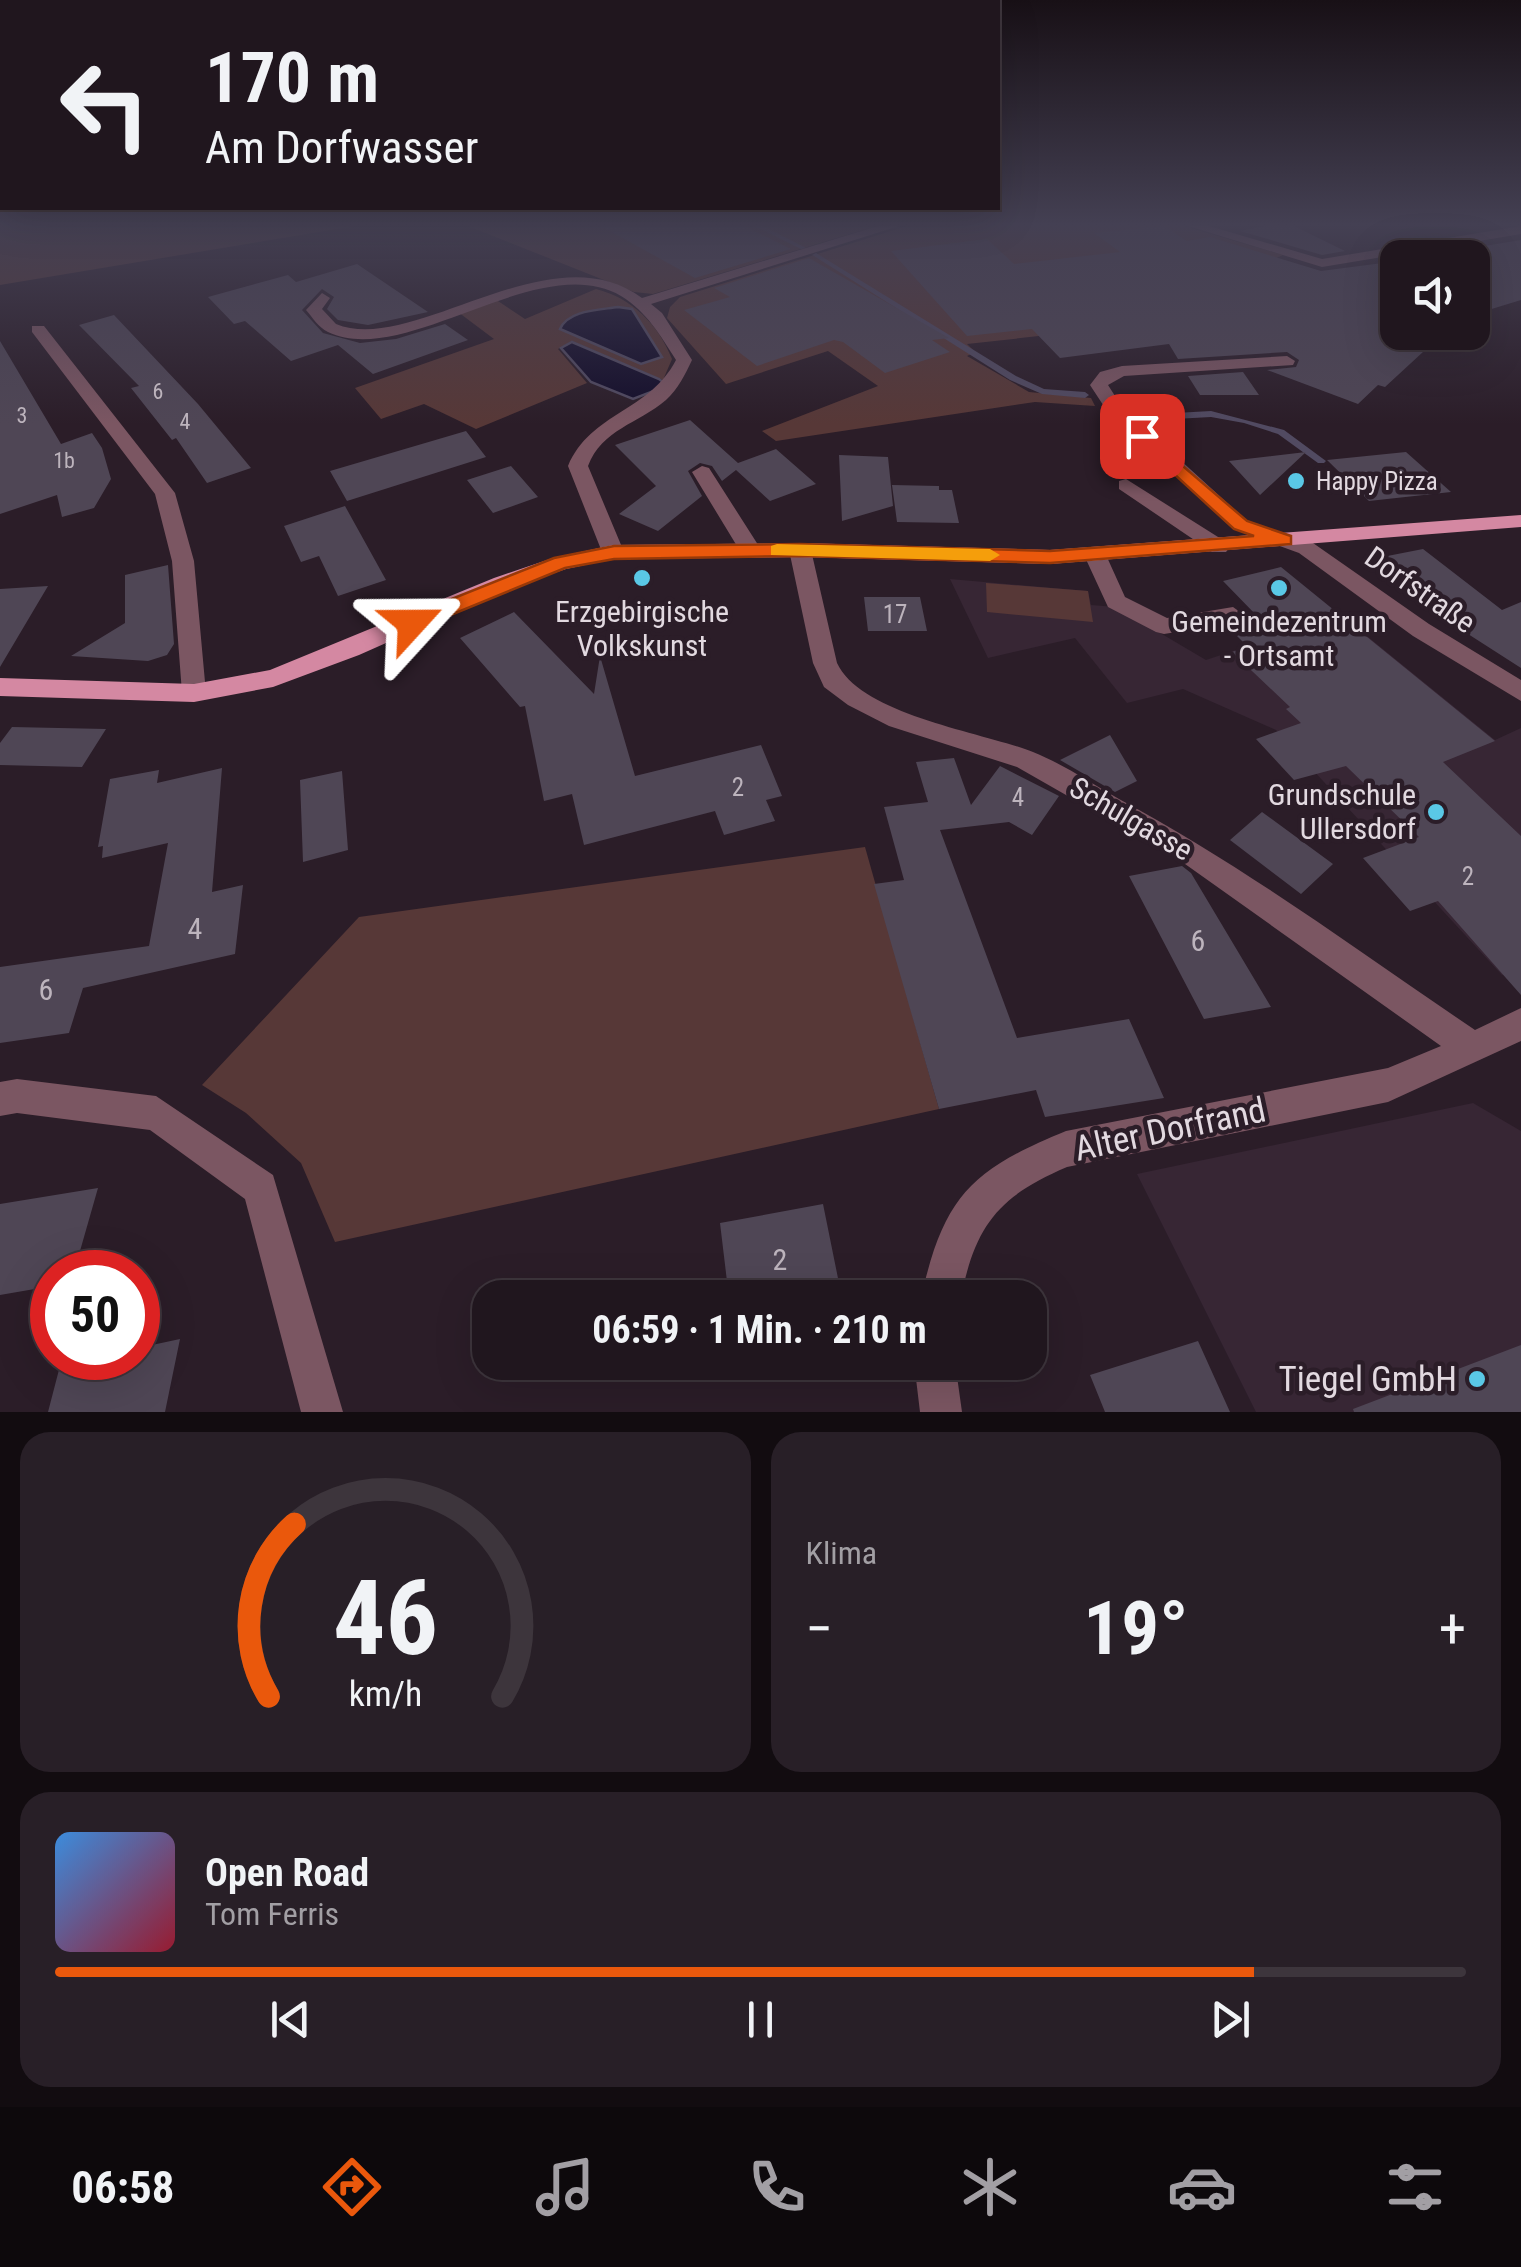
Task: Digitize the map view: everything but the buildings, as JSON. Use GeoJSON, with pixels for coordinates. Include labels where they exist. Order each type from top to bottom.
{"type":"FeatureCollection","features":[{"type":"Feature","properties":{"kind":"main road"},"geometry":{"type":"LineString","coordinates":[[0,687],[194,693],[273,678],[351,649],[502,583],[560,562],[614,552],[800,550],[1095,555],[1521,520]]}},
{"type":"Feature","properties":{"kind":"street"},"geometry":{"type":"LineString","coordinates":[[322,298],[314,310],[330,327],[363,334],[410,326],[507,292]]}},
{"type":"Feature","properties":{"kind":"street"},"geometry":{"type":"LineString","coordinates":[[640,292],[650,292]]}},
{"type":"Feature","properties":{"kind":"street"},"geometry":{"type":"LineString","coordinates":[[614,552],[578,466],[581,451],[594,438],[673,387],[684,360],[646,293]]}},
{"type":"Feature","properties":{"kind":"street"},"geometry":{"type":"LineString","coordinates":[[38,329],[164,494],[184,560],[194,693]]}},
{"type":"Feature","properties":{"kind":"street","name":"Dorfstraße"},"geometry":{"type":"LineString","coordinates":[[1288,361],[1122,371],[1106,376],[1099,386],[1114,410],[1227,515],[1259,534],[1284,540],[1322,558],[1421,630],[1521,692]]}},
{"type":"Feature","properties":{"kind":"street"},"geometry":{"type":"LineString","coordinates":[[702,472],[751,551]]}},
{"type":"Feature","properties":{"kind":"street"},"geometry":{"type":"LineString","coordinates":[[1126,486],[1219,547]]}},
{"type":"Feature","properties":{"kind":"street","name":"Schulgasse"},"geometry":{"type":"LineString","coordinates":[[800,550],[825,663],[833,681],[857,699],[898,719],[1026,760],[1188,850],[1473,1049]]}},
{"type":"Feature","properties":{"kind":"street"},"geometry":{"type":"LineString","coordinates":[[1095,555],[1116,602],[1164,626],[1233,615]]}},
{"type":"Feature","properties":{"kind":"street"},"geometry":{"type":"LineString","coordinates":[[1473,1049],[1521,1024]]}},
{"type":"Feature","properties":{"kind":"street","name":"Alter Dorfrand"},"geometry":{"type":"LineString","coordinates":[[944,1280],[948,1260],[978,1197],[1016,1170],[1066,1149],[1388,1084],[1473,1049]]}},
{"type":"Feature","properties":{"kind":"street"},"geometry":{"type":"LineString","coordinates":[[0,1099],[17,1096],[156,1112],[260,1188],[322,1412]]}},
{"type":"Feature","properties":{"kind":"street"},"geometry":{"type":"LineString","coordinates":[[937,1380],[942,1412]]}},
{"type":"Feature","properties":{"kind":"shaded area"},"geometry":{"type":"Polygon","coordinates":[[[589,292],[605,292],[642,314],[672,359],[663,380],[572,341],[558,349],[587,383],[476,429],[424,404],[381,419],[355,388],[494,339],[458,312],[495,299],[525,319],[589,292]]]}},
{"type":"Feature","properties":{"kind":"shaded area"},"geometry":{"type":"Polygon","coordinates":[[[696,292],[1350,292],[1375,299],[967,344],[975,352],[967,356],[1029,392],[1091,398],[1095,406],[1035,402],[776,441],[762,431],[878,386],[828,351],[726,384],[667,318],[670,307],[680,297],[696,292]]]}},
{"type":"Feature","properties":{"kind":"shaded area"},"geometry":{"type":"Polygon","coordinates":[[[618,307],[632,309],[662,357],[641,364],[560,329],[577,314],[618,307]]]}},
{"type":"Feature","properties":{"kind":"shaded area"},"geometry":{"type":"Polygon","coordinates":[[[572,342],[663,382],[659,389],[633,399],[591,382],[561,348],[572,342]]]}},
{"type":"Feature","properties":{"kind":"shaded area","name":"Grundschule Ullersdorf"},"geometry":{"type":"Polygon","coordinates":[[[950,579],[1088,591],[1091,605],[1116,607],[1206,660],[1341,615],[1495,740],[1521,728],[1521,969],[1502,975],[1276,730],[1183,689],[1127,703],[1075,638],[988,658],[950,579]]]}},
{"type":"Feature","properties":{"kind":"shaded area"},"geometry":{"type":"Polygon","coordinates":[[[986,583],[1088,591],[1093,622],[987,612],[986,583]]]}},
{"type":"Feature","properties":{"kind":"shaded area"},"geometry":{"type":"Polygon","coordinates":[[[865,847],[939,1109],[335,1242],[301,1163],[246,1113],[202,1085],[359,917],[865,847]]]}},
{"type":"Feature","properties":{"kind":"shaded area"},"geometry":{"type":"Polygon","coordinates":[[[1473,1103],[1521,1131],[1521,1412],[1256,1412],[1137,1174],[1473,1103]]]}},
{"type":"Feature","properties":{"kind":"waterway"},"geometry":{"type":"LineString","coordinates":[[875,292],[1013,378],[1042,391],[1085,395]]}},
{"type":"Feature","properties":{"kind":"waterway"},"geometry":{"type":"LineString","coordinates":[[1128,397],[1175,416],[1211,414],[1241,421]]}},
{"type":"Feature","properties":{"kind":"waterway"},"geometry":{"type":"LineString","coordinates":[[1248,423],[1281,432],[1321,461]]}},
{"type":"Feature","properties":{"kind":"slow traffic"},"geometry":{"type":"LineString","coordinates":[[777,550],[990,555]]}},
{"type":"Feature","properties":{"kind":"place","name":"Happy Pizza"},"geometry":{"type":"Point","coordinates":[1296,481]}},
{"type":"Feature","properties":{"kind":"place","name":"Erzgebirgische Volkskunst"},"geometry":{"type":"Point","coordinates":[642,578]}},
{"type":"Feature","properties":{"kind":"place","name":"Gemeindezentrum - Ortsamt"},"geometry":{"type":"Point","coordinates":[1279,588]}},
{"type":"Feature","properties":{"kind":"place","name":"Grundschule Ullersdorf"},"geometry":{"type":"Point","coordinates":[1436,812]}},
{"type":"Feature","properties":{"kind":"place","name":"Tiegel GmbH"},"geometry":{"type":"Point","coordinates":[1477,1379]}},
{"type":"Feature","properties":{"kind":"route"},"geometry":{"type":"LineString","coordinates":[[412,623],[560,562],[614,552],[800,550],[1050,557],[1284,540],[1240,525],[1142,436]]}}]}
